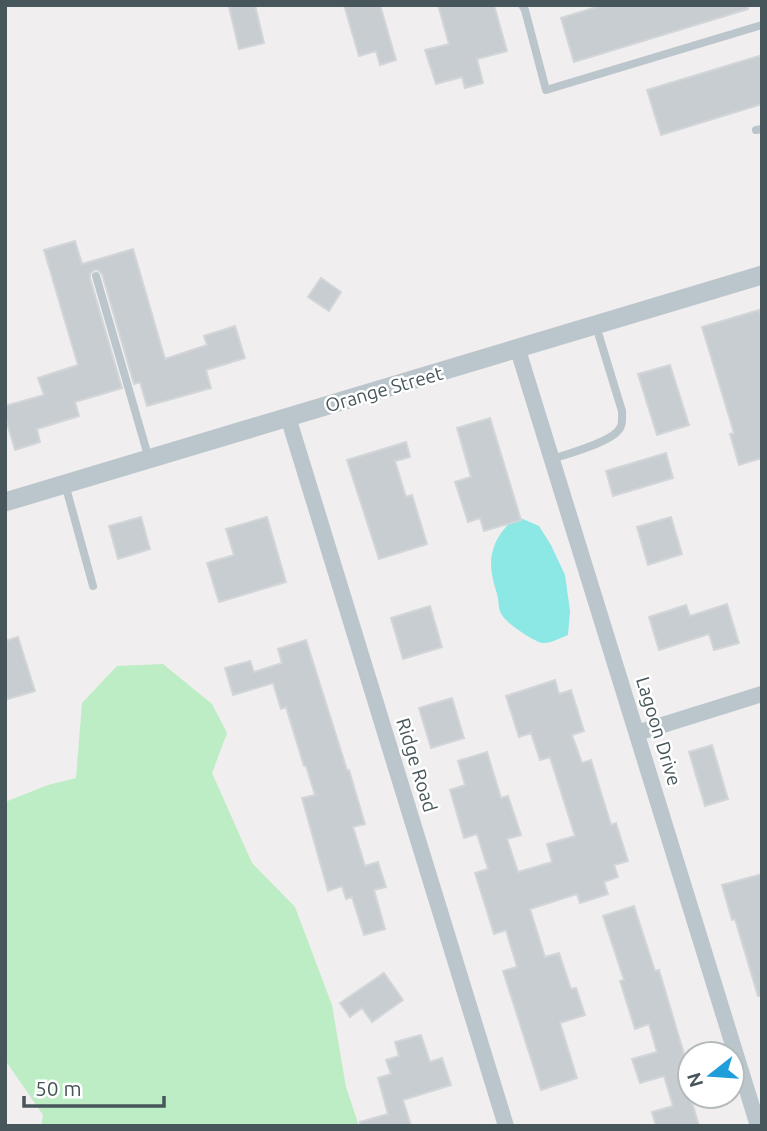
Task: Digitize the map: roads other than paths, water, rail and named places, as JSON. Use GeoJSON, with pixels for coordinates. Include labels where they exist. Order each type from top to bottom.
{"type":"FeatureCollection","features":[{"type":"Feature","properties":{"kind":"street","name":"Orange Street"},"geometry":{"type":"LineString","coordinates":[[5,502],[762,275]]}},
{"type":"Feature","properties":{"kind":"street","name":"Lagoon Drive"},"geometry":{"type":"LineString","coordinates":[[518,350],[758,1126]]}},
{"type":"Feature","properties":{"kind":"street","name":"Ridge Road"},"geometry":{"type":"LineString","coordinates":[[288,417],[506,1126]]}},
{"type":"Feature","properties":{"kind":"street"},"geometry":{"type":"LineString","coordinates":[[637,733],[762,694]]}},
{"type":"Feature","properties":{"kind":"lane"},"geometry":{"type":"LineString","coordinates":[[522,5],[546,90],[762,25]]}},
{"type":"Feature","properties":{"kind":"lane"},"geometry":{"type":"LineString","coordinates":[[96,276],[149,459]]}},
{"type":"Feature","properties":{"kind":"lane"},"geometry":{"type":"LineString","coordinates":[[552,459],[608,439],[621,425],[622,411],[596,326]]}},
{"type":"Feature","properties":{"kind":"lane"},"geometry":{"type":"LineString","coordinates":[[65,484],[93,586]]}},
{"type":"Feature","properties":{"kind":"water"},"geometry":{"type":"Polygon","coordinates":[[[516,516],[539,526],[565,575],[570,611],[568,635],[548,643],[542,643],[520,631],[505,619],[500,611],[491,570],[492,553],[500,534],[516,516]]]}}]}
